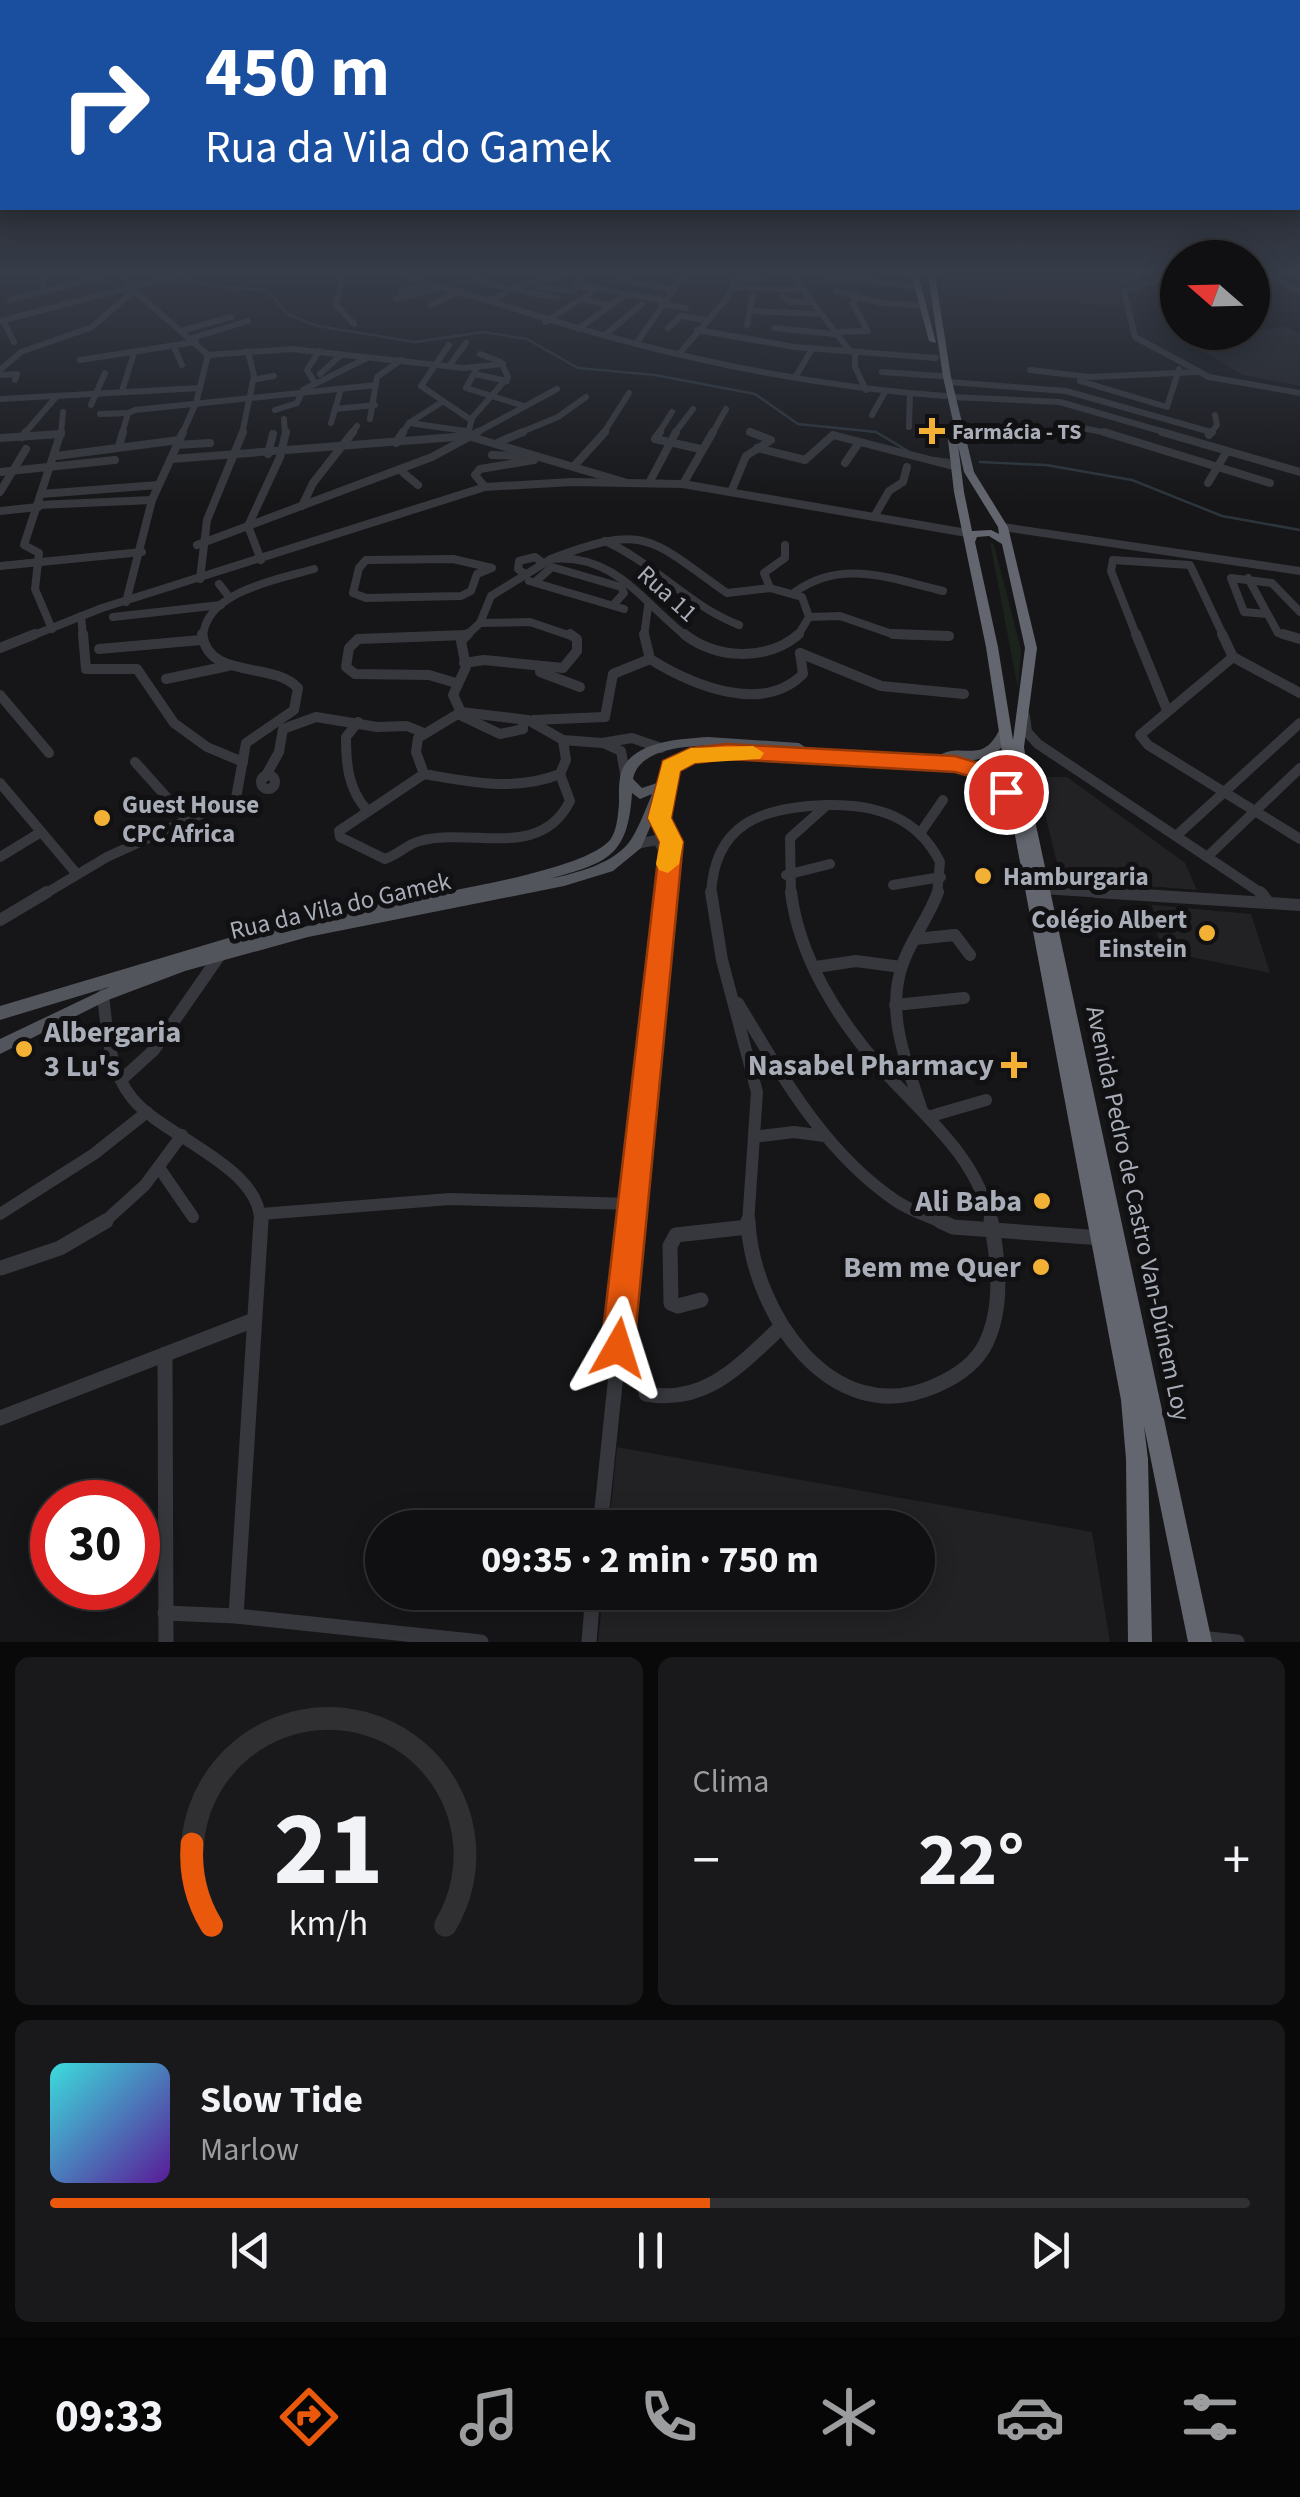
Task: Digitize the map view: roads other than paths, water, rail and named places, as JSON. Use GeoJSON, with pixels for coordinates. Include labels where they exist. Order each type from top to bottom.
{"type":"FeatureCollection","features":[{"type":"Feature","properties":{"kind":"highway","name":"Avenida Pedro de Castro Van-Dúnem Loy"},"geometry":{"type":"LineString","coordinates":[[934,351],[945,379]]}},
{"type":"Feature","properties":{"kind":"highway","name":"Avenida Pedro de Castro Van-Dúnem Loy"},"geometry":{"type":"LineString","coordinates":[[941,351],[969,537],[1005,722],[1018,822],[1102,1238],[1135,1428],[1140,1642]]}},
{"type":"Feature","properties":{"kind":"highway","name":"Avenida Pedro de Castro Van-Dúnem Loy"},"geometry":{"type":"LineString","coordinates":[[960,465],[1003,527],[1031,648],[1018,756],[1042,889],[1200,1640]]}},
{"type":"Feature","properties":{"kind":"highway"},"geometry":{"type":"LineString","coordinates":[[969,537],[985,532],[1006,543]]}},
{"type":"Feature","properties":{"kind":"main road"},"geometry":{"type":"LineString","coordinates":[[658,787],[640,794],[626,781],[638,758],[661,748],[719,742],[978,755],[1000,745],[1005,722]]}},
{"type":"Feature","properties":{"kind":"main road"},"geometry":{"type":"LineString","coordinates":[[661,748],[670,767]]}},
{"type":"Feature","properties":{"kind":"main road"},"geometry":{"type":"LineString","coordinates":[[636,844],[670,767],[691,756],[727,752],[955,764],[994,778],[1006,792],[1018,822]]}},
{"type":"Feature","properties":{"kind":"main road","name":"Rua da Vila do Gamek"},"geometry":{"type":"LineString","coordinates":[[0,1012],[308,922],[586,864],[608,850],[618,836],[626,781]]}},
{"type":"Feature","properties":{"kind":"main road","name":"Rua da Vila do Gamek"},"geometry":{"type":"LineString","coordinates":[[0,1047],[103,995],[220,955],[336,924],[589,875],[608,868],[636,844]]}},
{"type":"Feature","properties":{"kind":"street"},"geometry":{"type":"LineString","coordinates":[[0,372],[24,351]]}},
{"type":"Feature","properties":{"kind":"street"},"geometry":{"type":"LineString","coordinates":[[80,360],[150,351]]}},
{"type":"Feature","properties":{"kind":"street"},"geometry":{"type":"LineString","coordinates":[[176,351],[182,366]]}},
{"type":"Feature","properties":{"kind":"street"},"geometry":{"type":"LineString","coordinates":[[204,351],[208,355]]}},
{"type":"Feature","properties":{"kind":"street"},"geometry":{"type":"LineString","coordinates":[[200,579],[197,544],[232,456],[256,379],[248,351]]}},
{"type":"Feature","properties":{"kind":"street"},"geometry":{"type":"LineString","coordinates":[[208,355],[319,351],[449,366],[506,382]]}},
{"type":"Feature","properties":{"kind":"street"},"geometry":{"type":"LineString","coordinates":[[315,383],[307,370],[319,351]]}},
{"type":"Feature","properties":{"kind":"street"},"geometry":{"type":"LineString","coordinates":[[445,351],[421,386],[471,420]]}},
{"type":"Feature","properties":{"kind":"street"},"geometry":{"type":"LineString","coordinates":[[449,366],[460,351]]}},
{"type":"Feature","properties":{"kind":"street"},"geometry":{"type":"LineString","coordinates":[[664,351],[866,390],[1060,402],[1300,472]]}},
{"type":"Feature","properties":{"kind":"street"},"geometry":{"type":"LineString","coordinates":[[679,354],[682,351]]}},
{"type":"Feature","properties":{"kind":"street"},"geometry":{"type":"LineString","coordinates":[[796,376],[811,351]]}},
{"type":"Feature","properties":{"kind":"street"},"geometry":{"type":"LineString","coordinates":[[845,351],[936,358]]}},
{"type":"Feature","properties":{"kind":"street"},"geometry":{"type":"LineString","coordinates":[[852,351],[866,390]]}},
{"type":"Feature","properties":{"kind":"street"},"geometry":{"type":"LineString","coordinates":[[1160,351],[1219,380],[1300,393]]}},
{"type":"Feature","properties":{"kind":"street"},"geometry":{"type":"LineString","coordinates":[[122,391],[134,353]]}},
{"type":"Feature","properties":{"kind":"street"},"geometry":{"type":"LineString","coordinates":[[320,374],[342,354]]}},
{"type":"Feature","properties":{"kind":"street"},"geometry":{"type":"LineString","coordinates":[[480,354],[503,364]]}},
{"type":"Feature","properties":{"kind":"street"},"geometry":{"type":"LineString","coordinates":[[126,602],[142,552],[152,500],[195,404],[208,355]]}},
{"type":"Feature","properties":{"kind":"street"},"geometry":{"type":"LineString","coordinates":[[275,410],[296,403],[315,383],[367,358]]}},
{"type":"Feature","properties":{"kind":"street"},"geometry":{"type":"LineString","coordinates":[[370,419],[379,374],[402,360]]}},
{"type":"Feature","properties":{"kind":"street"},"geometry":{"type":"LineString","coordinates":[[503,364],[476,371],[466,388],[524,406]]}},
{"type":"Feature","properties":{"kind":"street"},"geometry":{"type":"LineString","coordinates":[[503,364],[506,382]]}},
{"type":"Feature","properties":{"kind":"street"},"geometry":{"type":"LineString","coordinates":[[1030,370],[1080,379],[1165,407],[1176,390],[1175,373],[1184,364]]}},
{"type":"Feature","properties":{"kind":"street"},"geometry":{"type":"LineString","coordinates":[[0,372],[17,374],[15,380]]}},
{"type":"Feature","properties":{"kind":"street"},"geometry":{"type":"LineString","coordinates":[[91,405],[106,372]]}},
{"type":"Feature","properties":{"kind":"street"},"geometry":{"type":"LineString","coordinates":[[882,372],[1070,392],[1211,432]]}},
{"type":"Feature","properties":{"kind":"street"},"geometry":{"type":"LineString","coordinates":[[1060,402],[1080,379],[1198,372]]}},
{"type":"Feature","properties":{"kind":"street"},"geometry":{"type":"LineString","coordinates":[[256,379],[274,376]]}},
{"type":"Feature","properties":{"kind":"street"},"geometry":{"type":"LineString","coordinates":[[467,433],[471,420],[506,382]]}},
{"type":"Feature","properties":{"kind":"street"},"geometry":{"type":"LineString","coordinates":[[100,414],[376,384]]}},
{"type":"Feature","properties":{"kind":"street"},"geometry":{"type":"LineString","coordinates":[[0,399],[200,388]]}},
{"type":"Feature","properties":{"kind":"street"},"geometry":{"type":"LineString","coordinates":[[331,422],[341,389]]}},
{"type":"Feature","properties":{"kind":"street"},"geometry":{"type":"LineString","coordinates":[[197,544],[432,457],[467,433],[557,389]]}},
{"type":"Feature","properties":{"kind":"street"},"geometry":{"type":"LineString","coordinates":[[872,415],[884,392]]}},
{"type":"Feature","properties":{"kind":"street"},"geometry":{"type":"LineString","coordinates":[[575,465],[612,424],[629,393]]}},
{"type":"Feature","properties":{"kind":"street"},"geometry":{"type":"LineString","coordinates":[[908,427],[910,394]]}},
{"type":"Feature","properties":{"kind":"street"},"geometry":{"type":"LineString","coordinates":[[22,437],[57,396]]}},
{"type":"Feature","properties":{"kind":"street"},"geometry":{"type":"LineString","coordinates":[[498,442],[558,417],[586,397]]}},
{"type":"Feature","properties":{"kind":"street"},"geometry":{"type":"LineString","coordinates":[[396,443],[409,423],[442,402]]}},
{"type":"Feature","properties":{"kind":"street"},"geometry":{"type":"LineString","coordinates":[[335,409],[375,406]]}},
{"type":"Feature","properties":{"kind":"street"},"geometry":{"type":"LineString","coordinates":[[683,484],[726,408]]}},
{"type":"Feature","properties":{"kind":"street"},"geometry":{"type":"LineString","coordinates":[[649,482],[668,443],[693,409]]}},
{"type":"Feature","properties":{"kind":"street"},"geometry":{"type":"LineString","coordinates":[[52,629],[35,589],[38,551],[24,548],[56,456],[63,412]]}},
{"type":"Feature","properties":{"kind":"street"},"geometry":{"type":"LineString","coordinates":[[672,412],[654,438],[700,449]]}},
{"type":"Feature","properties":{"kind":"street"},"geometry":{"type":"LineString","coordinates":[[120,446],[128,413]]}},
{"type":"Feature","properties":{"kind":"street"},"geometry":{"type":"LineString","coordinates":[[1202,443],[1217,425],[1215,415]]}},
{"type":"Feature","properties":{"kind":"street"},"geometry":{"type":"LineString","coordinates":[[261,560],[248,526],[281,453],[288,429],[284,418]]}},
{"type":"Feature","properties":{"kind":"street"},"geometry":{"type":"LineString","coordinates":[[1105,432],[1118,418]]}},
{"type":"Feature","properties":{"kind":"street"},"geometry":{"type":"LineString","coordinates":[[409,423],[498,442],[526,457]]}},
{"type":"Feature","properties":{"kind":"street"},"geometry":{"type":"LineString","coordinates":[[1063,424],[1105,432],[1270,483]]}},
{"type":"Feature","properties":{"kind":"street"},"geometry":{"type":"LineString","coordinates":[[302,506],[313,482],[356,426]]}},
{"type":"Feature","properties":{"kind":"street"},"geometry":{"type":"LineString","coordinates":[[732,492],[742,464],[771,440],[750,432]]}},
{"type":"Feature","properties":{"kind":"street"},"geometry":{"type":"LineString","coordinates":[[171,460],[396,443],[467,433]]}},
{"type":"Feature","properties":{"kind":"street"},"geometry":{"type":"LineString","coordinates":[[0,438],[61,434]]}},
{"type":"Feature","properties":{"kind":"street"},"geometry":{"type":"LineString","coordinates":[[268,454],[273,434]]}},
{"type":"Feature","properties":{"kind":"street"},"geometry":{"type":"LineString","coordinates":[[802,473],[803,460],[830,436],[960,465]]}},
{"type":"Feature","properties":{"kind":"street"},"geometry":{"type":"LineString","coordinates":[[56,456],[209,438],[213,457]]}},
{"type":"Feature","properties":{"kind":"street"},"geometry":{"type":"LineString","coordinates":[[845,462],[858,444]]}},
{"type":"Feature","properties":{"kind":"street"},"geometry":{"type":"LineString","coordinates":[[757,448],[803,460]]}},
{"type":"Feature","properties":{"kind":"street"},"geometry":{"type":"LineString","coordinates":[[0,492],[26,450]]}},
{"type":"Feature","properties":{"kind":"street"},"geometry":{"type":"LineString","coordinates":[[1208,484],[1226,451]]}},
{"type":"Feature","properties":{"kind":"street"},"geometry":{"type":"LineString","coordinates":[[492,455],[575,465],[625,482]]}},
{"type":"Feature","properties":{"kind":"street"},"geometry":{"type":"LineString","coordinates":[[485,487],[475,475],[480,469],[538,459]]}},
{"type":"Feature","properties":{"kind":"street"},"geometry":{"type":"LineString","coordinates":[[0,472],[49,470],[114,460]]}},
{"type":"Feature","properties":{"kind":"street"},"geometry":{"type":"LineString","coordinates":[[874,517],[888,491],[903,482],[907,466]]}},
{"type":"Feature","properties":{"kind":"street"},"geometry":{"type":"LineString","coordinates":[[400,470],[418,485]]}},
{"type":"Feature","properties":{"kind":"street"},"geometry":{"type":"LineString","coordinates":[[41,494],[158,484]]}},
{"type":"Feature","properties":{"kind":"street"},"geometry":{"type":"LineString","coordinates":[[0,648],[81,616],[485,487],[683,484],[969,537]]}},
{"type":"Feature","properties":{"kind":"street"},"geometry":{"type":"LineString","coordinates":[[0,511],[152,500]]}},
{"type":"Feature","properties":{"kind":"street"},"geometry":{"type":"LineString","coordinates":[[1003,527],[1270,570],[1300,571]]}},
{"type":"Feature","properties":{"kind":"street"},"geometry":{"type":"LineString","coordinates":[[526,720],[523,729],[500,734],[461,714],[453,695],[464,663],[459,648],[466,635],[480,623],[491,596],[547,561],[600,540],[639,537],[656,542],[727,593],[770,588],[796,592],[812,579],[841,572],[870,574],[942,590]]}},
{"type":"Feature","properties":{"kind":"street"},"geometry":{"type":"LineString","coordinates":[[600,540],[641,557],[716,617],[738,625]]}},
{"type":"Feature","properties":{"kind":"street"},"geometry":{"type":"LineString","coordinates":[[770,588],[764,573],[784,558],[785,545]]}},
{"type":"Feature","properties":{"kind":"street"},"geometry":{"type":"LineString","coordinates":[[0,566],[142,552]]}},
{"type":"Feature","properties":{"kind":"street","name":"Rua 11"},"geometry":{"type":"LineString","coordinates":[[547,561],[571,557],[606,566],[679,632],[706,648],[752,654],[786,645]]}},
{"type":"Feature","properties":{"kind":"street"},"geometry":{"type":"LineString","coordinates":[[1167,710],[1110,562],[1119,558],[1190,565],[1233,657],[1300,693]]}},
{"type":"Feature","properties":{"kind":"street"},"geometry":{"type":"LineString","coordinates":[[492,568],[477,574],[471,591],[460,596],[366,598],[352,589],[359,568],[370,560],[463,560],[492,568],[624,609]]}},
{"type":"Feature","properties":{"kind":"street"},"geometry":{"type":"LineString","coordinates":[[522,578],[552,567],[622,587],[624,593],[613,605]]}},
{"type":"Feature","properties":{"kind":"street"},"geometry":{"type":"LineString","coordinates":[[113,617],[225,602],[314,569]]}},
{"type":"Feature","properties":{"kind":"street"},"geometry":{"type":"LineString","coordinates":[[1248,578],[1281,636],[1300,639]]}},
{"type":"Feature","properties":{"kind":"street"},"geometry":{"type":"LineString","coordinates":[[1268,614],[1244,612],[1230,580],[1248,578],[1282,587],[1300,612]]}},
{"type":"Feature","properties":{"kind":"street"},"geometry":{"type":"LineString","coordinates":[[219,584],[225,602]]}},
{"type":"Feature","properties":{"kind":"street"},"geometry":{"type":"LineString","coordinates":[[796,592],[810,617]]}},
{"type":"Feature","properties":{"kind":"street"},"geometry":{"type":"LineString","coordinates":[[0,920],[76,873],[236,798],[246,743],[294,710],[300,696],[295,682],[284,674],[228,666],[210,654],[201,640],[205,624],[225,602]]}},
{"type":"Feature","properties":{"kind":"street"},"geometry":{"type":"LineString","coordinates":[[648,606],[643,631],[650,659],[691,683],[771,692],[800,680],[804,674],[800,653]]}},
{"type":"Feature","properties":{"kind":"street"},"geometry":{"type":"LineString","coordinates":[[81,616],[86,669],[137,669],[158,707],[193,738],[221,756],[242,762]]}},
{"type":"Feature","properties":{"kind":"street"},"geometry":{"type":"LineString","coordinates":[[810,617],[840,616],[895,635],[950,636]]}},
{"type":"Feature","properties":{"kind":"street"},"geometry":{"type":"LineString","coordinates":[[810,617],[803,631],[786,645],[882,686],[964,694]]}},
{"type":"Feature","properties":{"kind":"street"},"geometry":{"type":"LineString","coordinates":[[464,663],[484,660],[564,668],[576,651],[577,639],[568,632],[516,619],[480,623]]}},
{"type":"Feature","properties":{"kind":"street"},"geometry":{"type":"LineString","coordinates":[[456,684],[429,675],[355,674],[346,667],[346,658],[358,639],[466,635]]}},
{"type":"Feature","properties":{"kind":"street"},"geometry":{"type":"LineString","coordinates":[[99,650],[201,640]]}},
{"type":"Feature","properties":{"kind":"street"},"geometry":{"type":"LineString","coordinates":[[1233,657],[1142,730],[1143,740],[1300,839]]}},
{"type":"Feature","properties":{"kind":"street"},"geometry":{"type":"LineString","coordinates":[[424,774],[415,745],[424,733],[461,714],[526,720],[606,717],[613,674],[622,667],[650,659]]}},
{"type":"Feature","properties":{"kind":"street"},"geometry":{"type":"LineString","coordinates":[[166,678],[214,672],[228,666]]}},
{"type":"Feature","properties":{"kind":"street"},"geometry":{"type":"LineString","coordinates":[[532,667],[567,686],[580,687]]}},
{"type":"Feature","properties":{"kind":"street"},"geometry":{"type":"LineString","coordinates":[[1,698],[49,752]]}},
{"type":"Feature","properties":{"kind":"street"},"geometry":{"type":"LineString","coordinates":[[1024,706],[1027,732],[1038,744],[1270,902]]}},
{"type":"Feature","properties":{"kind":"street"},"geometry":{"type":"LineString","coordinates":[[265,777],[288,724],[336,718],[378,728],[412,725],[424,733]]}},
{"type":"Feature","properties":{"kind":"street"},"geometry":{"type":"LineString","coordinates":[[526,720],[563,740],[602,743],[632,738],[661,748]]}},
{"type":"Feature","properties":{"kind":"street"},"geometry":{"type":"LineString","coordinates":[[358,722],[346,737],[346,746],[350,790],[366,810]]}},
{"type":"Feature","properties":{"kind":"street"},"geometry":{"type":"LineString","coordinates":[[1176,836],[1300,723]]}},
{"type":"Feature","properties":{"kind":"street"},"geometry":{"type":"LineString","coordinates":[[560,774],[496,788],[424,774],[366,810],[338,834],[385,860],[423,840],[527,835],[552,828],[570,801],[560,774],[566,760],[563,740]]}},
{"type":"Feature","properties":{"kind":"street"},"geometry":{"type":"LineString","coordinates":[[602,743],[621,751],[626,781]]}},
{"type":"Feature","properties":{"kind":"street"},"geometry":{"type":"LineString","coordinates":[[135,762],[187,820]]}},
{"type":"Feature","properties":{"kind":"street"},"geometry":{"type":"LineString","coordinates":[[602,1510],[672,842],[660,818],[670,767]]}},
{"type":"Feature","properties":{"kind":"street"},"geometry":{"type":"LineString","coordinates":[[1208,857],[1300,768]]}},
{"type":"Feature","properties":{"kind":"street"},"geometry":{"type":"LineString","coordinates":[[0,783],[76,873]]}},
{"type":"Feature","properties":{"kind":"street"},"geometry":{"type":"LineString","coordinates":[[921,832],[942,800]]}},
{"type":"Feature","properties":{"kind":"street"},"geometry":{"type":"LineString","coordinates":[[827,804],[790,838],[786,875],[798,928],[848,1024],[877,1063],[926,1112],[970,1166],[985,1197],[993,1232],[993,1324],[985,1349],[970,1367],[927,1392],[892,1398],[856,1391],[822,1374],[781,1327],[757,1279],[748,1227],[751,1171],[761,1136],[756,1082],[710,912],[710,872],[719,848],[740,828],[768,814],[827,804],[868,806],[889,812],[921,832],[942,866],[940,894],[901,968],[895,1005],[910,1074],[926,1112]]}},
{"type":"Feature","properties":{"kind":"street"},"geometry":{"type":"LineString","coordinates":[[0,857],[41,832]]}},
{"type":"Feature","properties":{"kind":"street"},"geometry":{"type":"LineString","coordinates":[[636,844],[657,840],[666,849],[668,859]]}},
{"type":"Feature","properties":{"kind":"street"},"geometry":{"type":"LineString","coordinates":[[786,875],[830,864]]}},
{"type":"Feature","properties":{"kind":"street"},"geometry":{"type":"LineString","coordinates":[[893,885],[941,877]]}},
{"type":"Feature","properties":{"kind":"street"},"geometry":{"type":"LineString","coordinates":[[1042,889],[1300,905]]}},
{"type":"Feature","properties":{"kind":"street"},"geometry":{"type":"LineString","coordinates":[[914,939],[955,935],[970,955]]}},
{"type":"Feature","properties":{"kind":"street"},"geometry":{"type":"LineString","coordinates":[[121,1080],[154,1050],[220,955]]}},
{"type":"Feature","properties":{"kind":"street"},"geometry":{"type":"LineString","coordinates":[[816,967],[856,960],[901,968]]}},
{"type":"Feature","properties":{"kind":"street"},"geometry":{"type":"LineString","coordinates":[[103,995],[112,1060],[121,1080],[147,1112],[247,1183],[261,1214],[236,1616]]}},
{"type":"Feature","properties":{"kind":"street"},"geometry":{"type":"LineString","coordinates":[[735,998],[824,1136],[897,1202],[952,1227],[1102,1238]]}},
{"type":"Feature","properties":{"kind":"street"},"geometry":{"type":"LineString","coordinates":[[895,1005],[964,998]]}},
{"type":"Feature","properties":{"kind":"street"},"geometry":{"type":"LineString","coordinates":[[910,1074],[952,1065]]}},
{"type":"Feature","properties":{"kind":"street"},"geometry":{"type":"LineString","coordinates":[[926,1112],[986,1100]]}},
{"type":"Feature","properties":{"kind":"street"},"geometry":{"type":"LineString","coordinates":[[0,1214],[94,1154],[147,1112]]}},
{"type":"Feature","properties":{"kind":"street"},"geometry":{"type":"LineString","coordinates":[[761,1136],[794,1132],[824,1136]]}},
{"type":"Feature","properties":{"kind":"street"},"geometry":{"type":"LineString","coordinates":[[1,1268],[88,1237],[126,1208],[160,1169],[182,1135]]}},
{"type":"Feature","properties":{"kind":"street"},"geometry":{"type":"LineString","coordinates":[[160,1169],[193,1217]]}},
{"type":"Feature","properties":{"kind":"street"},"geometry":{"type":"LineString","coordinates":[[261,1214],[328,1212],[450,1199],[632,1204]]}},
{"type":"Feature","properties":{"kind":"street"},"geometry":{"type":"LineString","coordinates":[[701,1300],[671,1304],[670,1246],[676,1235],[748,1227]]}},
{"type":"Feature","properties":{"kind":"street"},"geometry":{"type":"LineString","coordinates":[[0,1418],[254,1320]]}},
{"type":"Feature","properties":{"kind":"street"},"geometry":{"type":"LineString","coordinates":[[646,1394],[679,1400],[696,1396],[714,1387],[781,1327]]}},
{"type":"Feature","properties":{"kind":"street"},"geometry":{"type":"LineString","coordinates":[[165,1354],[166,1642]]}},
{"type":"Feature","properties":{"kind":"street"},"geometry":{"type":"LineString","coordinates":[[588,1642],[592,1610]]}},
{"type":"Feature","properties":{"kind":"street"},"geometry":{"type":"LineString","coordinates":[[165,1613],[236,1616],[481,1642]]}},
{"type":"Feature","properties":{"kind":"street"},"geometry":{"type":"LineString","coordinates":[[1200,1640],[1237,1642]]}},
{"type":"Feature","properties":{"kind":"waterway"},"geometry":{"type":"LineString","coordinates":[[547,351],[578,368],[655,375],[755,394],[798,424],[876,432],[908,451]]}},
{"type":"Feature","properties":{"kind":"waterway"},"geometry":{"type":"LineString","coordinates":[[935,458],[949,460]]}},
{"type":"Feature","properties":{"kind":"waterway"},"geometry":{"type":"LineString","coordinates":[[980,462],[1046,465],[1132,480],[1222,516],[1300,530]]}},
{"type":"Feature","properties":{"kind":"place","name":"Farmácia - TS"},"geometry":{"type":"Point","coordinates":[932,431]}},
{"type":"Feature","properties":{"kind":"place","name":"Guest House CPC Africa"},"geometry":{"type":"Point","coordinates":[102,818]}},
{"type":"Feature","properties":{"kind":"place","name":"Hamburgaria"},"geometry":{"type":"Point","coordinates":[983,876]}},
{"type":"Feature","properties":{"kind":"place","name":"Colégio Albert Einstein"},"geometry":{"type":"Point","coordinates":[1207,933]}},
{"type":"Feature","properties":{"kind":"place","name":"Albergaria 3 Lu's"},"geometry":{"type":"Point","coordinates":[24,1049]}},
{"type":"Feature","properties":{"kind":"place","name":"Nasabel Pharmacy"},"geometry":{"type":"Point","coordinates":[1014,1065]}},
{"type":"Feature","properties":{"kind":"place","name":"Ali Baba"},"geometry":{"type":"Point","coordinates":[1042,1201]}},
{"type":"Feature","properties":{"kind":"place","name":"Bem me Quer"},"geometry":{"type":"Point","coordinates":[1041,1267]}}]}
